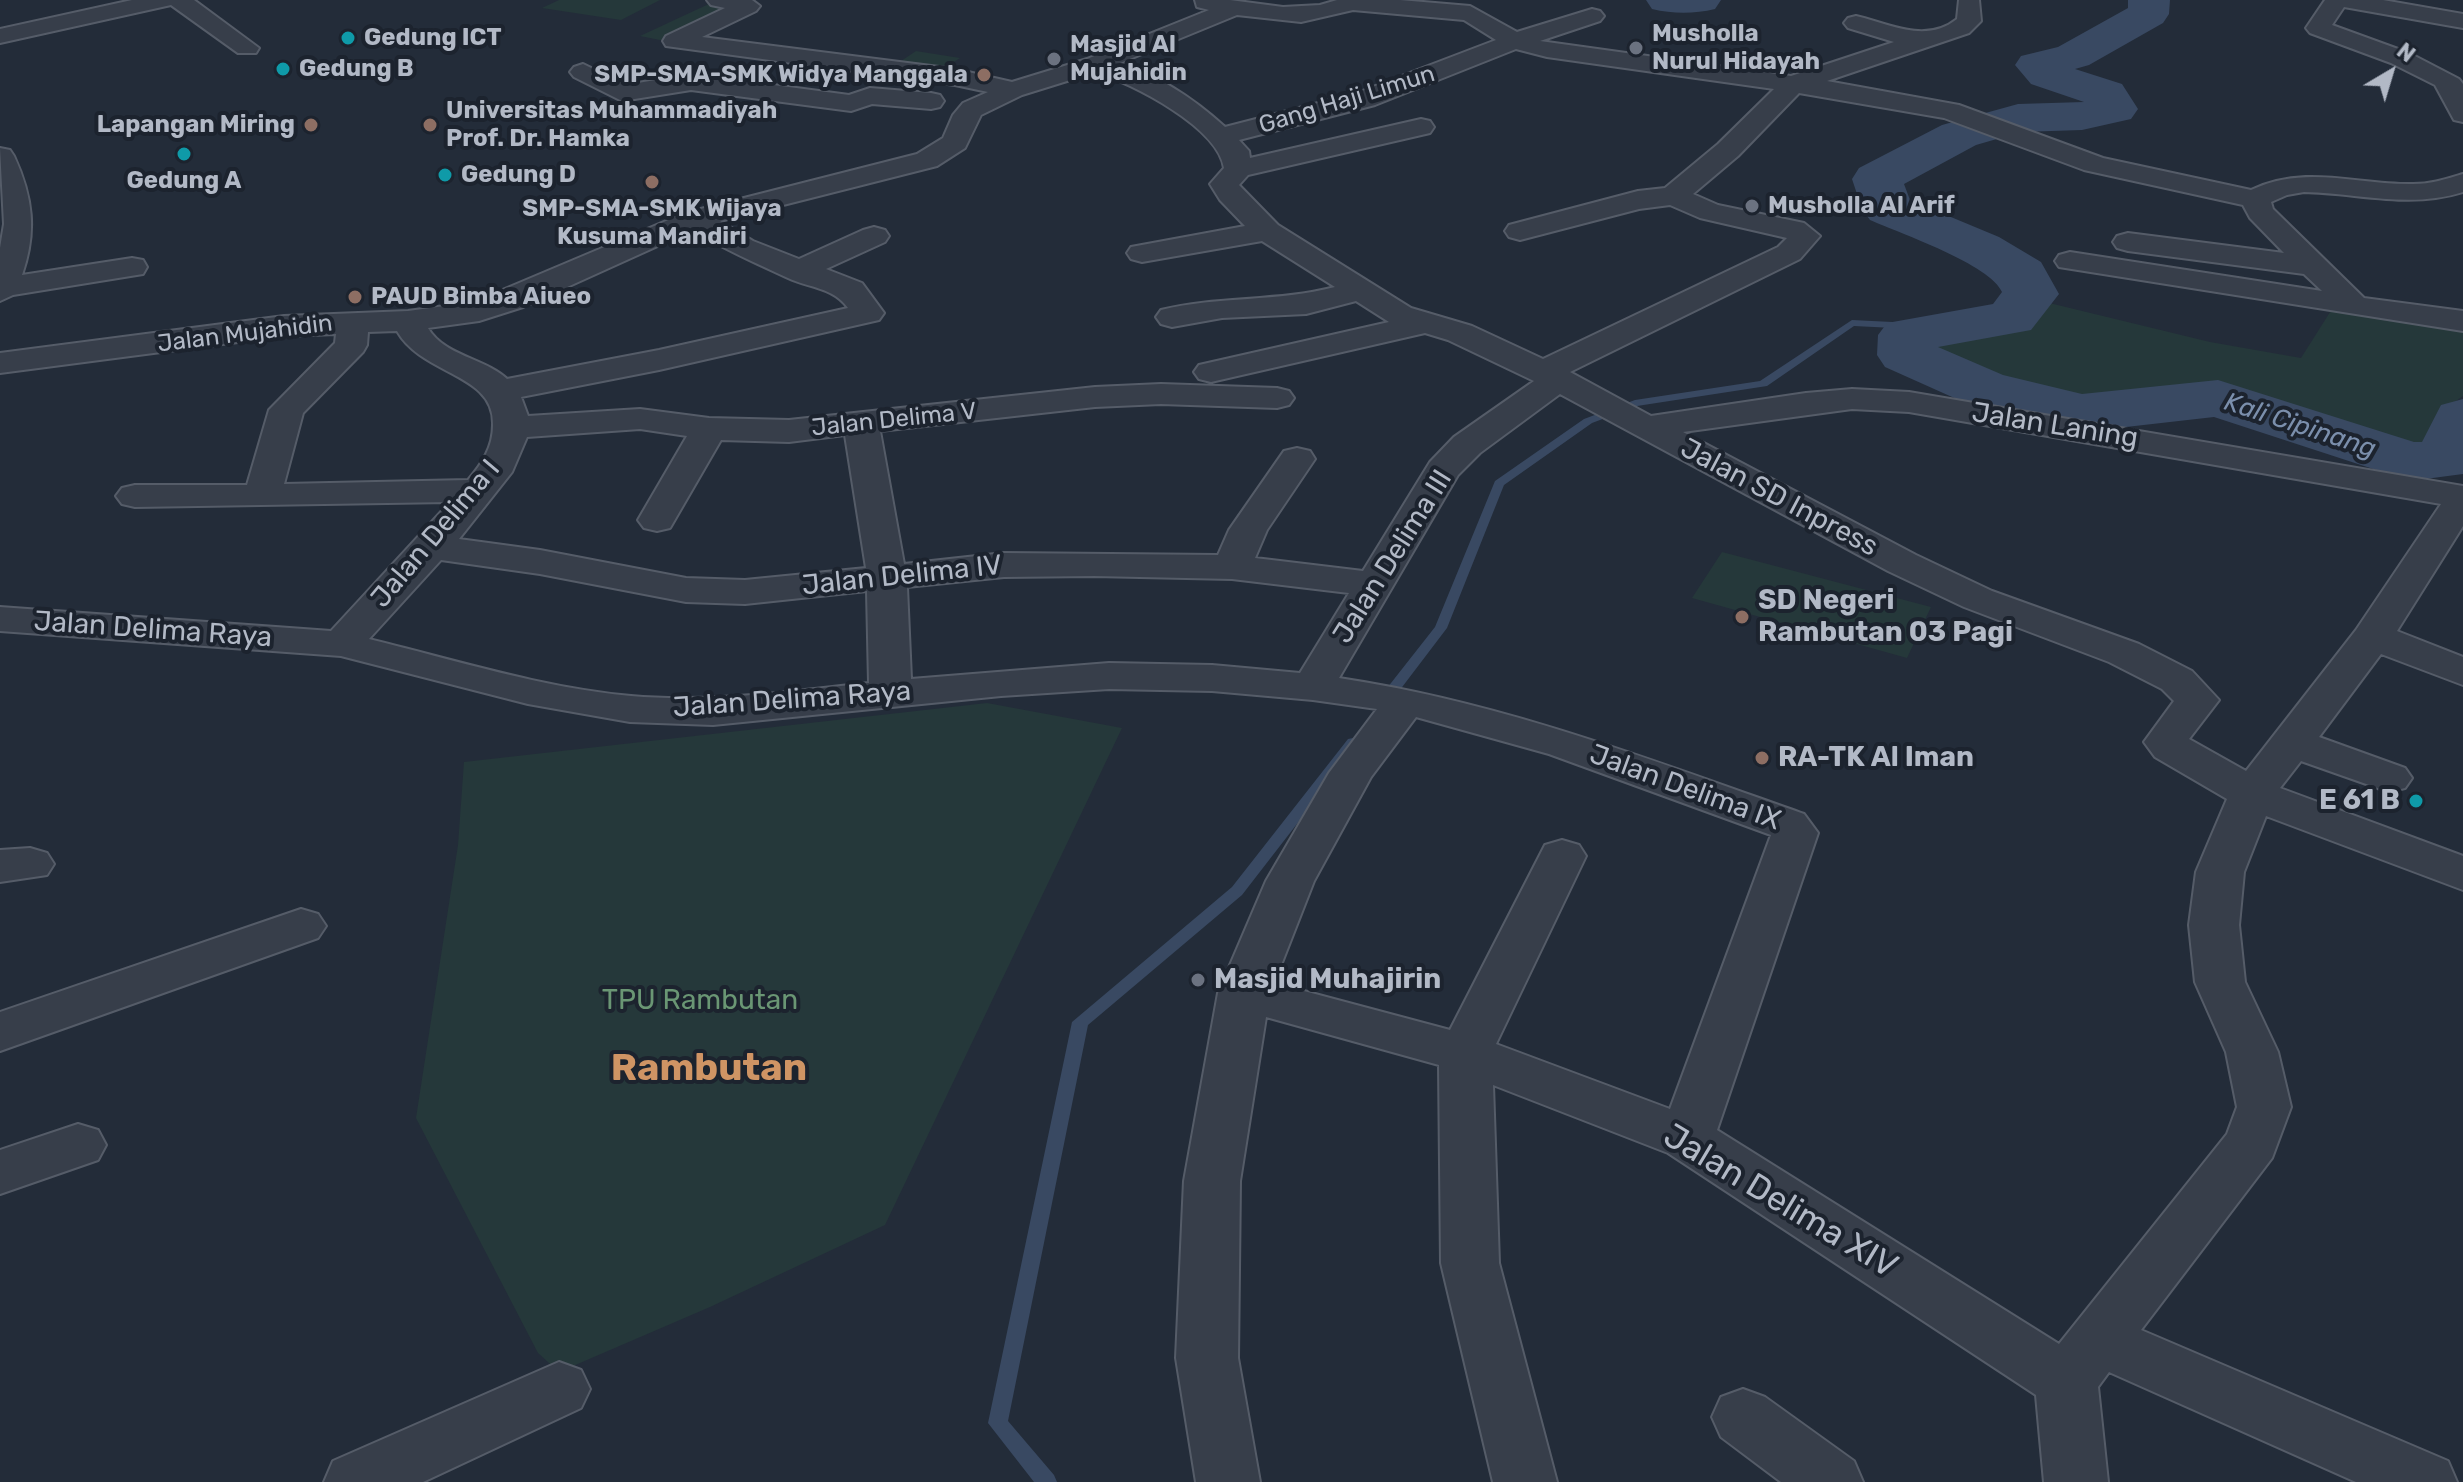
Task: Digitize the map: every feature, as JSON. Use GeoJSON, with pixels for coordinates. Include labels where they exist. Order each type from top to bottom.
{"type":"FeatureCollection","features":[{"type":"Feature","properties":{"kind":"street"},"geometry":{"type":"LineString","coordinates":[[0,36],[164,0]]}},
{"type":"Feature","properties":{"kind":"street"},"geometry":{"type":"LineString","coordinates":[[179,0],[247,48]]}},
{"type":"Feature","properties":{"kind":"street"},"geometry":{"type":"LineString","coordinates":[[719,0],[748,6],[675,41],[955,77],[1013,90]]}},
{"type":"Feature","properties":{"kind":"street"},"geometry":{"type":"LineString","coordinates":[[1195,0],[1278,14],[1317,15],[1355,1],[1470,13],[1514,41],[1547,50],[1793,84],[1959,114],[2094,164],[2193,188],[2255,199],[2273,187],[2348,185],[2417,192],[2452,188],[2463,183]]}},
{"type":"Feature","properties":{"kind":"street"},"geometry":{"type":"LineString","coordinates":[[2463,21],[2340,0],[2318,28],[2400,58],[2444,80],[2450,84],[2463,114]]}},
{"type":"Feature","properties":{"kind":"street"},"geometry":{"type":"LineString","coordinates":[[1520,231],[1638,200],[1673,196],[1728,150],[1793,84],[1961,28],[1969,21],[1969,3]]}},
{"type":"Feature","properties":{"kind":"street"},"geometry":{"type":"LineString","coordinates":[[583,72],[622,93],[691,82],[851,103],[870,96],[921,100],[972,109],[1013,90],[1096,64],[1231,5]]}},
{"type":"Feature","properties":{"kind":"street","name":"Gang Haji Limun"},"geometry":{"type":"LineString","coordinates":[[1222,136],[1366,99],[1514,41],[1592,16]]}},
{"type":"Feature","properties":{"kind":"street"},"geometry":{"type":"LineString","coordinates":[[1856,23],[1923,43]]}},
{"type":"Feature","properties":{"kind":"street"},"geometry":{"type":"LineString","coordinates":[[721,86],[762,51]]}},
{"type":"Feature","properties":{"kind":"street"},"geometry":{"type":"LineString","coordinates":[[1096,64],[1163,91],[1222,136],[1235,151],[1238,169],[1421,127]]}},
{"type":"Feature","properties":{"kind":"street","name":"Jalan Mujahidin"},"geometry":{"type":"LineString","coordinates":[[0,363],[284,326],[408,321],[479,311],[512,300],[695,219],[927,160],[955,142],[966,115],[972,109]]}},
{"type":"Feature","properties":{"kind":"street"},"geometry":{"type":"LineString","coordinates":[[0,156],[19,210],[20,227],[8,241],[1,290],[132,267]]}},
{"type":"Feature","properties":{"kind":"street","name":"Jalan SD Inpress"},"geometry":{"type":"LineString","coordinates":[[1238,169],[1224,184],[1267,231],[1400,315],[1460,333],[1551,376],[1965,593],[2124,653],[2177,680],[2198,700],[2166,742],[2252,794],[2463,874]]}},
{"type":"Feature","properties":{"kind":"street","name":"Jalan Delima III"},"geometry":{"type":"LineString","coordinates":[[1313,687],[1443,470],[1467,445],[1551,376],[1789,253],[1805,236],[1775,224],[1710,212],[1673,196]]}},
{"type":"Feature","properties":{"kind":"street"},"geometry":{"type":"LineString","coordinates":[[2255,199],[2260,212],[2354,306]]}},
{"type":"Feature","properties":{"kind":"street"},"geometry":{"type":"LineString","coordinates":[[408,321],[420,342],[445,359],[481,375],[500,391],[752,341],[868,313],[851,290],[796,271],[742,247],[695,219]]}},
{"type":"Feature","properties":{"kind":"street"},"geometry":{"type":"LineString","coordinates":[[1142,253],[1267,231]]}},
{"type":"Feature","properties":{"kind":"street"},"geometry":{"type":"LineString","coordinates":[[796,271],[874,236]]}},
{"type":"Feature","properties":{"kind":"street"},"geometry":{"type":"LineString","coordinates":[[2115,240],[2316,266]]}},
{"type":"Feature","properties":{"kind":"street"},"geometry":{"type":"LineString","coordinates":[[2070,261],[2463,321]]}},
{"type":"Feature","properties":{"kind":"street"},"geometry":{"type":"LineString","coordinates":[[1172,317],[1222,308],[1306,304],[1361,290]]}},
{"type":"Feature","properties":{"kind":"street"},"geometry":{"type":"LineString","coordinates":[[262,496],[286,410],[336,364],[351,345],[353,322]]}},
{"type":"Feature","properties":{"kind":"street"},"geometry":{"type":"LineString","coordinates":[[1211,372],[1426,323]]}},
{"type":"Feature","properties":{"kind":"street","name":"Jalan Delima I"},"geometry":{"type":"LineString","coordinates":[[341,644],[433,547],[502,459],[512,428],[511,412],[500,391]]}},
{"type":"Feature","properties":{"kind":"street","name":"Jalan Delima V"},"geometry":{"type":"LineString","coordinates":[[512,428],[640,419],[709,429],[789,431],[1095,397],[1161,394],[1277,398]]}},
{"type":"Feature","properties":{"kind":"street","name":"Jalan Laning"},"geometry":{"type":"LineString","coordinates":[[1625,415],[1852,399],[1909,402],[2090,431],[2463,499]]}},
{"type":"Feature","properties":{"kind":"street"},"geometry":{"type":"LineString","coordinates":[[861,425],[887,576],[890,694]]}},
{"type":"Feature","properties":{"kind":"street"},"geometry":{"type":"LineString","coordinates":[[657,520],[709,429]]}},
{"type":"Feature","properties":{"kind":"street"},"geometry":{"type":"LineString","coordinates":[[1232,567],[1248,530],[1297,459]]}},
{"type":"Feature","properties":{"kind":"street"},"geometry":{"type":"LineString","coordinates":[[135,496],[478,491]]}},
{"type":"Feature","properties":{"kind":"street"},"geometry":{"type":"LineString","coordinates":[[2076,1482],[2083,1361],[2252,1143],[2264,1107],[2252,1052],[2220,982],[2214,925],[2220,872],[2252,794],[2373,636],[2463,499]]}},
{"type":"Feature","properties":{"kind":"street","name":"Jalan Delima IV"},"geometry":{"type":"LineString","coordinates":[[433,547],[540,562],[615,579],[686,590],[745,592],[1004,565],[1232,567],[1374,584]]}},
{"type":"Feature","properties":{"kind":"street","name":"Jalan Delima Raya"},"geometry":{"type":"LineString","coordinates":[[0,619],[341,644],[528,691],[630,709],[713,712],[1109,676],[1212,678],[1313,687],[1388,698]]}},
{"type":"Feature","properties":{"kind":"street"},"geometry":{"type":"LineString","coordinates":[[2373,636],[2463,672]]}},
{"type":"Feature","properties":{"kind":"street"},"geometry":{"type":"LineString","coordinates":[[1228,1482],[1207,1358],[1212,1181],[1244,993],[1290,881],[1351,773],[1388,698]]}},
{"type":"Feature","properties":{"kind":"street","name":"Jalan Delima IX"},"geometry":{"type":"LineString","coordinates":[[1388,698],[1565,744],[1793,829],[1795,833],[1687,1138]]}},
{"type":"Feature","properties":{"kind":"street"},"geometry":{"type":"LineString","coordinates":[[2294,743],[2389,778]]}},
{"type":"Feature","properties":{"kind":"street"},"geometry":{"type":"LineString","coordinates":[[1525,1482],[1470,1263],[1465,1053],[1562,856]]}},
{"type":"Feature","properties":{"kind":"street"},"geometry":{"type":"LineString","coordinates":[[0,1032],[301,926]]}},
{"type":"Feature","properties":{"kind":"street","name":"Jalan Delima XIV"},"geometry":{"type":"LineString","coordinates":[[1244,993],[1465,1053],[1687,1138],[2083,1361],[2425,1482]]}},
{"type":"Feature","properties":{"kind":"street"},"geometry":{"type":"LineString","coordinates":[[0,1172],[78,1145]]}},
{"type":"Feature","properties":{"kind":"street"},"geometry":{"type":"LineString","coordinates":[[356,1482],[559,1389]]}},
{"type":"Feature","properties":{"kind":"street"},"geometry":{"type":"LineString","coordinates":[[1743,1417],[1831,1482]]}},
{"type":"Feature","properties":{"kind":"green space"},"geometry":{"type":"Polygon","coordinates":[[[559,0],[660,0],[621,20],[542,8],[559,0]]]}},
{"type":"Feature","properties":{"kind":"green space"},"geometry":{"type":"Polygon","coordinates":[[[711,3],[735,7],[665,41],[640,36],[711,3]]]}},
{"type":"Feature","properties":{"kind":"green space"},"geometry":{"type":"Polygon","coordinates":[[[916,51],[960,58],[939,72],[895,65],[916,51]]]}},
{"type":"Feature","properties":{"kind":"green space"},"geometry":{"type":"Polygon","coordinates":[[[2041,301],[2210,342],[2301,358],[2332,309],[2463,327],[2463,396],[2450,407],[2420,452],[2398,452],[2202,394],[2156,392],[2093,407],[2056,406],[1992,387],[1911,354],[1911,338],[1995,325],[2041,301]]]}},
{"type":"Feature","properties":{"kind":"green space"},"geometry":{"type":"Polygon","coordinates":[[[1722,552],[1931,607],[1907,658],[1692,598],[1722,552]]]}},
{"type":"Feature","properties":{"kind":"green space","name":"TPU Rambutan"},"geometry":{"type":"Polygon","coordinates":[[[987,703],[1122,728],[885,1225],[710,1307],[559,1372],[538,1353],[416,1118],[458,845],[464,762],[987,703]]]}},
{"type":"Feature","properties":{"kind":"waterway","name":"Kali Cipinang"},"geometry":{"type":"LineString","coordinates":[[1667,0],[1700,0]]}},
{"type":"Feature","properties":{"kind":"waterway","name":"Kali Cipinang"},"geometry":{"type":"LineString","coordinates":[[2149,0],[2148,14],[2073,56],[2037,65],[2047,74],[2106,94],[2115,109],[2082,116],[2018,118],[1959,135],[1877,179],[1888,209],[1980,248],[2022,274],[2031,294],[2011,318],[1907,335],[1906,355],[1982,388],[2082,413],[2218,398],[2410,462],[2446,459],[2463,418]]}},
{"type":"Feature","properties":{"kind":"waterway"},"geometry":{"type":"LineString","coordinates":[[1385,700],[1441,628],[1499,483],[1588,421],[1635,403],[1763,384],[1852,323],[1953,328]]}},
{"type":"Feature","properties":{"kind":"waterway"},"geometry":{"type":"LineString","coordinates":[[1047,1482],[998,1423],[1080,1022],[1237,891],[1353,742]]}},
{"type":"Feature","properties":{"kind":"place","name":"Gedung ICT"},"geometry":{"type":"Point","coordinates":[348,38]}},
{"type":"Feature","properties":{"kind":"place","name":"Musholla Nurul Hidayah"},"geometry":{"type":"Point","coordinates":[1636,48]}},
{"type":"Feature","properties":{"kind":"place","name":"Masjid Al Mujahidin"},"geometry":{"type":"Point","coordinates":[1054,59]}},
{"type":"Feature","properties":{"kind":"place","name":"Gedung B"},"geometry":{"type":"Point","coordinates":[283,69]}},
{"type":"Feature","properties":{"kind":"place","name":"SMP-SMA-SMK Widya Manggala"},"geometry":{"type":"Point","coordinates":[984,75]}},
{"type":"Feature","properties":{"kind":"place","name":"Lapangan Miring"},"geometry":{"type":"Point","coordinates":[311,125]}},
{"type":"Feature","properties":{"kind":"place","name":"Universitas Muhammadiyah Prof. Dr. Hamka"},"geometry":{"type":"Point","coordinates":[430,125]}},
{"type":"Feature","properties":{"kind":"place","name":"Gedung A"},"geometry":{"type":"Point","coordinates":[184,154]}},
{"type":"Feature","properties":{"kind":"place","name":"Gedung D"},"geometry":{"type":"Point","coordinates":[445,175]}},
{"type":"Feature","properties":{"kind":"place","name":"SMP-SMA-SMK Wijaya Kusuma Mandiri"},"geometry":{"type":"Point","coordinates":[652,182]}},
{"type":"Feature","properties":{"kind":"place","name":"Musholla Al Arif"},"geometry":{"type":"Point","coordinates":[1752,206]}},
{"type":"Feature","properties":{"kind":"place","name":"PAUD Bimba Aiueo"},"geometry":{"type":"Point","coordinates":[355,297]}},
{"type":"Feature","properties":{"kind":"place","name":"SD Negeri Rambutan 03 Pagi"},"geometry":{"type":"Point","coordinates":[1742,617]}},
{"type":"Feature","properties":{"kind":"place","name":"RA-TK Al Iman"},"geometry":{"type":"Point","coordinates":[1762,758]}},
{"type":"Feature","properties":{"kind":"place","name":"E 61 B"},"geometry":{"type":"Point","coordinates":[2416,801]}},
{"type":"Feature","properties":{"kind":"place","name":"Masjid Muhajirin"},"geometry":{"type":"Point","coordinates":[1198,980]}},
{"type":"Feature","properties":{"kind":"district","name":"Rambutan"},"geometry":{"type":"Point","coordinates":[709,1069]}}]}
